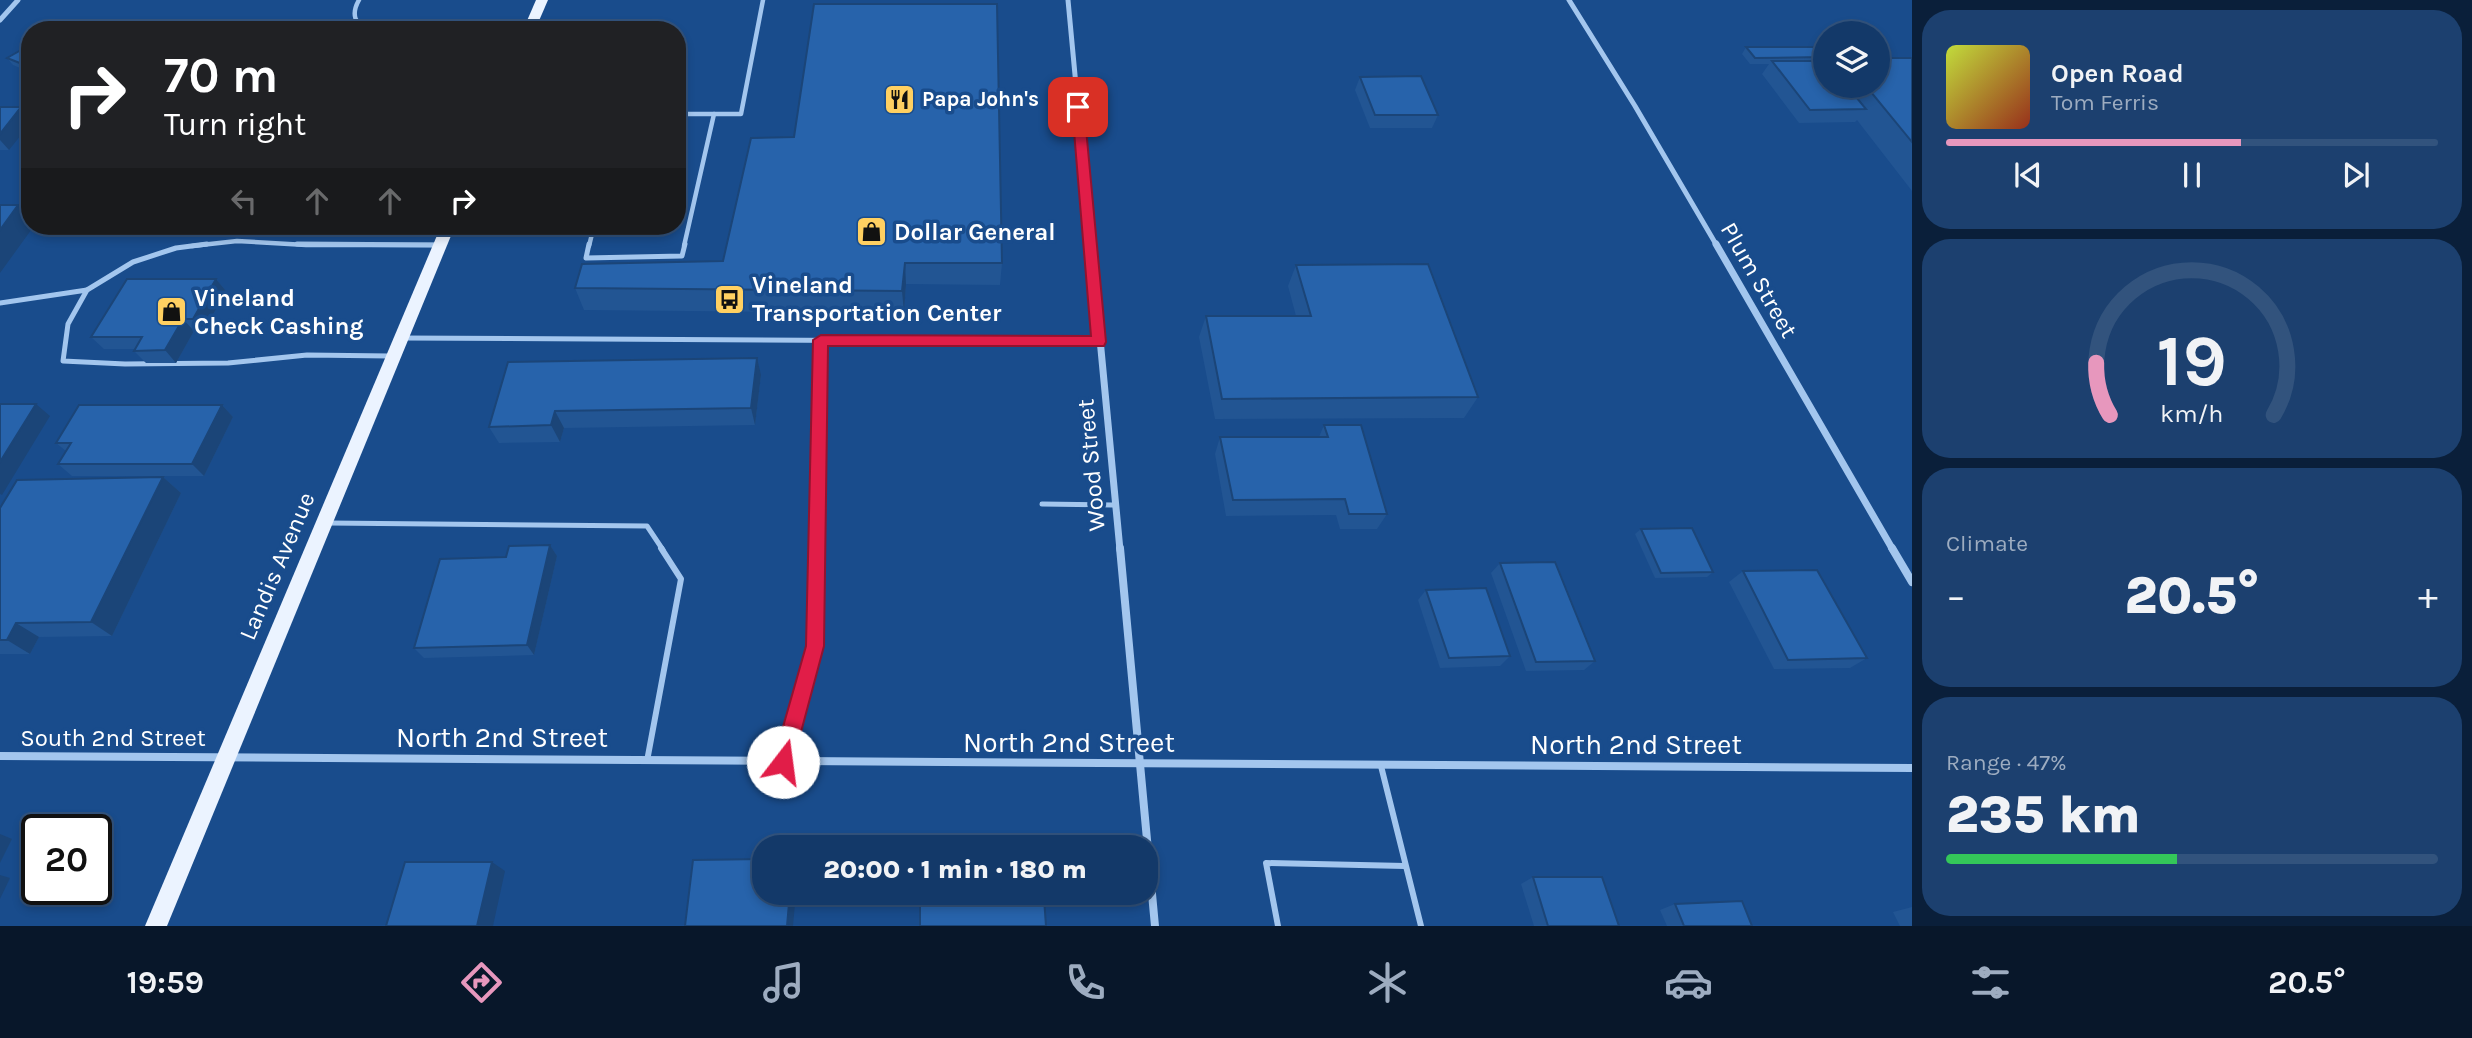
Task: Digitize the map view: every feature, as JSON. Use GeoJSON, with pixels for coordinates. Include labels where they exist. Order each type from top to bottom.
{"type":"FeatureCollection","features":[{"type":"Feature","properties":{"kind":"main road"},"geometry":{"type":"LineString","coordinates":[[533,21],[542,0]]}},
{"type":"Feature","properties":{"kind":"main road","name":"Landis Avenue"},"geometry":{"type":"LineString","coordinates":[[156,926],[444,235]]}},
{"type":"Feature","properties":{"kind":"street"},"geometry":{"type":"LineString","coordinates":[[0,20],[18,0]]}},
{"type":"Feature","properties":{"kind":"street","name":"Wood Street"},"geometry":{"type":"LineString","coordinates":[[1068,0],[1113,505],[1155,926]]}},
{"type":"Feature","properties":{"kind":"street","name":"Plum Street"},"geometry":{"type":"LineString","coordinates":[[1569,0],[1635,106],[1912,582]]}},
{"type":"Feature","properties":{"kind":"street","name":"South 2nd Street"},"geometry":{"type":"LineString","coordinates":[[0,756],[226,758]]}},
{"type":"Feature","properties":{"kind":"street","name":"North 2nd Street"},"geometry":{"type":"LineString","coordinates":[[226,758],[1912,768]]}},
{"type":"Feature","properties":{"kind":"lane"},"geometry":{"type":"LineString","coordinates":[[355,21],[352,10],[359,0]]}},
{"type":"Feature","properties":{"kind":"lane"},"geometry":{"type":"LineString","coordinates":[[686,114],[741,114],[763,0]]}},
{"type":"Feature","properties":{"kind":"lane"},"geometry":{"type":"LineString","coordinates":[[592,235],[586,258],[682,256],[714,114]]}},
{"type":"Feature","properties":{"kind":"lane"},"geometry":{"type":"LineString","coordinates":[[0,303],[87,290],[133,262],[176,248],[237,241],[306,245],[440,245]]}},
{"type":"Feature","properties":{"kind":"lane"},"geometry":{"type":"LineString","coordinates":[[87,290],[68,324],[63,361],[125,364],[228,363],[307,355],[394,356]]}},
{"type":"Feature","properties":{"kind":"lane"},"geometry":{"type":"LineString","coordinates":[[401,338],[1099,342]]}},
{"type":"Feature","properties":{"kind":"lane"},"geometry":{"type":"LineString","coordinates":[[783,762],[815,646],[821,340]]}},
{"type":"Feature","properties":{"kind":"lane"},"geometry":{"type":"LineString","coordinates":[[1042,504],[1113,505]]}},
{"type":"Feature","properties":{"kind":"lane"},"geometry":{"type":"LineString","coordinates":[[324,523],[647,526],[681,579],[647,761]]}},
{"type":"Feature","properties":{"kind":"lane"},"geometry":{"type":"LineString","coordinates":[[1381,766],[1421,926]]}},
{"type":"Feature","properties":{"kind":"lane"},"geometry":{"type":"LineString","coordinates":[[1278,926],[1266,863],[1405,866]]}},
{"type":"Feature","properties":{"kind":"building"},"geometry":{"type":"Polygon","coordinates":[[[814,4],[997,4],[1002,263],[905,263],[902,291],[575,288],[582,264],[723,261],[751,138],[794,137],[814,4]]]}},
{"type":"Feature","properties":{"kind":"building"},"geometry":{"type":"Polygon","coordinates":[[[1746,47],[1813,47],[1813,57],[1755,58],[1746,47]]]}},
{"type":"Feature","properties":{"kind":"building"},"geometry":{"type":"Polygon","coordinates":[[[21,50],[21,63],[7,58],[21,50]]]}},
{"type":"Feature","properties":{"kind":"building"},"geometry":{"type":"Polygon","coordinates":[[[1890,58],[1912,58],[1912,142],[1876,98],[1890,98],[1890,58]]]}},
{"type":"Feature","properties":{"kind":"building"},"geometry":{"type":"Polygon","coordinates":[[[1772,61],[1813,61],[1813,98],[1857,98],[1866,109],[1810,110],[1772,61]]]}},
{"type":"Feature","properties":{"kind":"building"},"geometry":{"type":"Polygon","coordinates":[[[1421,76],[1438,115],[1375,115],[1360,77],[1421,76]]]}},
{"type":"Feature","properties":{"kind":"building"},"geometry":{"type":"Polygon","coordinates":[[[0,107],[21,107],[0,134],[0,107]]]}},
{"type":"Feature","properties":{"kind":"building"},"geometry":{"type":"Polygon","coordinates":[[[0,205],[18,205],[0,230],[0,205]]]}},
{"type":"Feature","properties":{"kind":"building"},"geometry":{"type":"Polygon","coordinates":[[[1428,264],[1478,397],[1222,399],[1206,316],[1311,316],[1296,265],[1428,264]]]}},
{"type":"Feature","properties":{"kind":"building","name":"Vineland Check Cashing"},"geometry":{"type":"Polygon","coordinates":[[[127,279],[216,279],[193,319],[183,319],[165,350],[134,351],[142,337],[91,337],[127,279]]]}},
{"type":"Feature","properties":{"kind":"building"},"geometry":{"type":"Polygon","coordinates":[[[757,358],[751,408],[555,411],[551,425],[489,427],[508,362],[757,358]]]}},
{"type":"Feature","properties":{"kind":"building"},"geometry":{"type":"Polygon","coordinates":[[[0,404],[36,404],[0,462],[0,404]]]}},
{"type":"Feature","properties":{"kind":"building"},"geometry":{"type":"Polygon","coordinates":[[[79,405],[222,405],[192,464],[58,464],[71,443],[56,443],[79,405]]]}},
{"type":"Feature","properties":{"kind":"building"},"geometry":{"type":"Polygon","coordinates":[[[1324,425],[1361,425],[1387,514],[1349,514],[1345,499],[1233,500],[1220,437],[1328,437],[1324,425]]]}},
{"type":"Feature","properties":{"kind":"building"},"geometry":{"type":"Polygon","coordinates":[[[163,477],[91,622],[16,623],[7,640],[0,640],[0,508],[17,480],[163,477]]]}},
{"type":"Feature","properties":{"kind":"building"},"geometry":{"type":"Polygon","coordinates":[[[1692,528],[1713,572],[1661,573],[1641,529],[1692,528]]]}},
{"type":"Feature","properties":{"kind":"building"},"geometry":{"type":"Polygon","coordinates":[[[550,545],[527,645],[414,648],[440,559],[506,557],[509,546],[550,545]]]}},
{"type":"Feature","properties":{"kind":"building"},"geometry":{"type":"Polygon","coordinates":[[[1555,562],[1595,661],[1536,662],[1500,563],[1555,562]]]}},
{"type":"Feature","properties":{"kind":"building"},"geometry":{"type":"Polygon","coordinates":[[[1817,570],[1867,658],[1788,660],[1743,571],[1817,570]]]}},
{"type":"Feature","properties":{"kind":"building"},"geometry":{"type":"Polygon","coordinates":[[[1486,588],[1510,656],[1449,658],[1426,590],[1486,588]]]}},
{"type":"Feature","properties":{"kind":"building"},"geometry":{"type":"Polygon","coordinates":[[[752,859],[752,905],[789,905],[787,926],[685,926],[693,860],[752,859]]]}},
{"type":"Feature","properties":{"kind":"building"},"geometry":{"type":"Polygon","coordinates":[[[405,862],[492,862],[477,926],[386,926],[405,862]]]}},
{"type":"Feature","properties":{"kind":"building"},"geometry":{"type":"Polygon","coordinates":[[[1533,877],[1602,877],[1619,926],[1548,926],[1533,877]]]}},
{"type":"Feature","properties":{"kind":"building"},"geometry":{"type":"Polygon","coordinates":[[[1742,901],[1752,926],[1684,926],[1675,904],[1742,901]]]}},
{"type":"Feature","properties":{"kind":"building"},"geometry":{"type":"Polygon","coordinates":[[[920,905],[1044,905],[1046,926],[920,926],[920,905]]]}},
{"type":"Feature","properties":{"kind":"place","name":"Papa John's"},"geometry":{"type":"Point","coordinates":[899,99]}},
{"type":"Feature","properties":{"kind":"place","name":"Dollar General"},"geometry":{"type":"Point","coordinates":[871,232]}},
{"type":"Feature","properties":{"kind":"place","name":"Vineland Transportation Center"},"geometry":{"type":"Point","coordinates":[729,299]}},
{"type":"Feature","properties":{"kind":"place","name":"Vineland Check Cashing"},"geometry":{"type":"Point","coordinates":[171,312]}},
{"type":"Feature","properties":{"kind":"route"},"geometry":{"type":"LineString","coordinates":[[783,762],[815,646],[821,340],[1099,342],[1078,107]]}}]}
